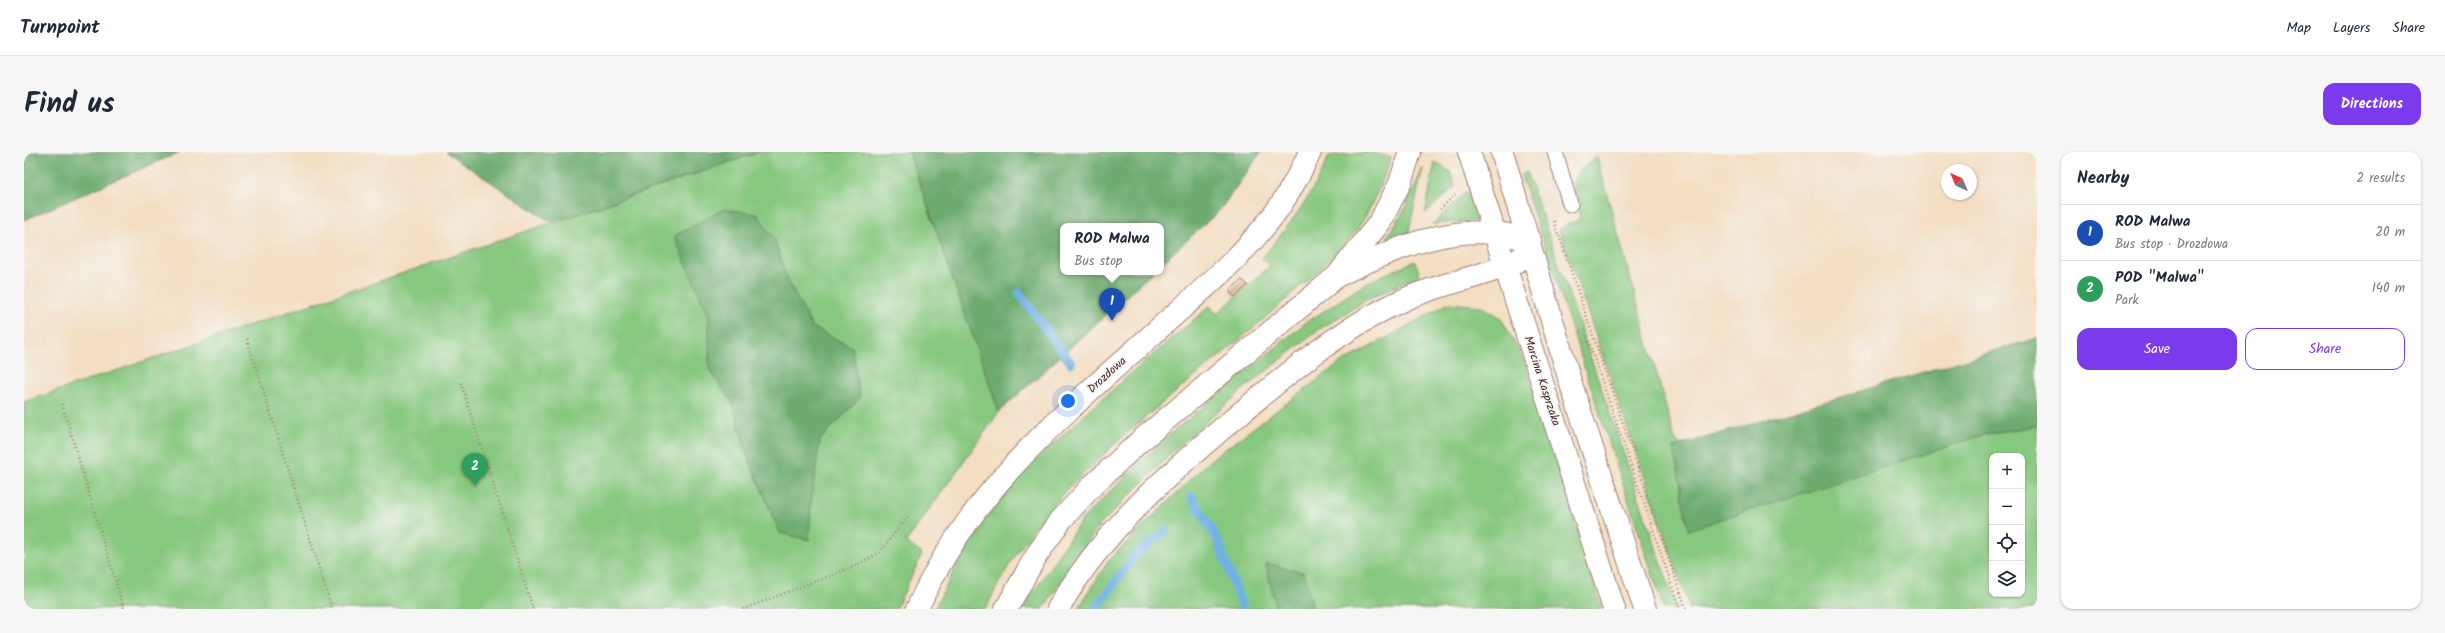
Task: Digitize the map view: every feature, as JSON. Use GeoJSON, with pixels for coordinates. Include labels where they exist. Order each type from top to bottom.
{"type":"FeatureCollection","features":[{"type":"Feature","properties":{"kind":"main road","name":"Drozdowa"},"geometry":{"type":"LineString","coordinates":[[917,609],[931,578],[960,529],[996,483],[1043,433],[1226,269],[1256,238],[1291,188],[1310,152]]}},
{"type":"Feature","properties":{"kind":"main road"},"geometry":{"type":"LineString","coordinates":[[1006,609],[1036,556],[1061,520],[1092,486],[1139,442],[1337,276],[1384,216],[1400,183],[1410,152]]}},
{"type":"Feature","properties":{"kind":"main road","name":"Marcina Kasprzaka"},"geometry":{"type":"LineString","coordinates":[[1469,152],[1614,609]]}},
{"type":"Feature","properties":{"kind":"main road"},"geometry":{"type":"LineString","coordinates":[[1502,152],[1530,241],[1570,381],[1645,609]]}},
{"type":"Feature","properties":{"kind":"main road"},"geometry":{"type":"LineString","coordinates":[[1337,276],[1377,257],[1421,241],[1456,233],[1516,236],[1530,241]]}},
{"type":"Feature","properties":{"kind":"main road"},"geometry":{"type":"LineString","coordinates":[[1058,609],[1075,580],[1119,523],[1185,460],[1296,366],[1354,326],[1404,300],[1505,267],[1518,261],[1526,252],[1530,241]]}},
{"type":"Feature","properties":{"kind":"lane"},"geometry":{"type":"LineString","coordinates":[[1555,152],[1570,204]]}},
{"type":"Feature","properties":{"kind":"path"},"geometry":{"type":"LineString","coordinates":[[1436,212],[1459,192]]}},
{"type":"Feature","properties":{"kind":"path"},"geometry":{"type":"LineString","coordinates":[[1552,214],[1686,609]]}},
{"type":"Feature","properties":{"kind":"path"},"geometry":{"type":"LineString","coordinates":[[1586,336],[1680,609]]}},
{"type":"Feature","properties":{"kind":"path"},"geometry":{"type":"LineString","coordinates":[[247,339],[332,609]]}},
{"type":"Feature","properties":{"kind":"path"},"geometry":{"type":"LineString","coordinates":[[461,383],[533,609]]}},
{"type":"Feature","properties":{"kind":"path"},"geometry":{"type":"LineString","coordinates":[[62,404],[124,609]]}},
{"type":"Feature","properties":{"kind":"path"},"geometry":{"type":"LineString","coordinates":[[743,609],[853,567],[880,552],[909,515]]}},
{"type":"Feature","properties":{"kind":"green space"},"geometry":{"type":"Polygon","coordinates":[[[24,152],[180,152],[24,220],[24,152]]]}},
{"type":"Feature","properties":{"kind":"green space"},"geometry":{"type":"Polygon","coordinates":[[[446,152],[759,152],[552,223],[446,152]]]}},
{"type":"Feature","properties":{"kind":"green space"},"geometry":{"type":"Polygon","coordinates":[[[759,152],[909,152],[999,412],[906,542],[922,554],[896,609],[24,609],[24,402],[759,152]]]}},
{"type":"Feature","properties":{"kind":"green space"},"geometry":{"type":"Polygon","coordinates":[[[909,152],[1261,152],[1220,210],[1164,261],[1164,223],[1060,223],[1060,275],[1150,275],[999,412],[909,152]]]}},
{"type":"Feature","properties":{"kind":"green space"},"geometry":{"type":"Polygon","coordinates":[[[1371,152],[1391,158],[1373,203],[1351,238],[1323,266],[1284,301],[1118,441],[1079,479],[1043,519],[1011,562],[986,609],[934,609],[976,529],[1031,464],[1121,382],[1210,306],[1217,314],[1270,266],[1262,258],[1282,234],[1308,197],[1329,156],[1371,152]]]}},
{"type":"Feature","properties":{"kind":"green space"},"geometry":{"type":"Polygon","coordinates":[[[1597,158],[1675,440],[1681,445],[1674,447],[1990,433],[2037,426],[2037,609],[1690,609],[1559,229],[1580,219],[1574,183],[1580,171],[1587,164],[1597,158]]]}},
{"type":"Feature","properties":{"kind":"green space"},"geometry":{"type":"Polygon","coordinates":[[[1435,162],[1450,172],[1455,187],[1425,213],[1435,162]]]}},
{"type":"Feature","properties":{"kind":"green space"},"geometry":{"type":"Polygon","coordinates":[[[1423,168],[1408,235],[1391,241],[1387,237],[1403,212],[1423,168]]]}},
{"type":"Feature","properties":{"kind":"green space"},"geometry":{"type":"Polygon","coordinates":[[[1527,172],[1677,609],[1664,609],[1521,175],[1527,172]]]}},
{"type":"Feature","properties":{"kind":"green space"},"geometry":{"type":"Polygon","coordinates":[[[1469,191],[1477,221],[1433,224],[1465,193],[1469,191]]]}},
{"type":"Feature","properties":{"kind":"green space"},"geometry":{"type":"Polygon","coordinates":[[[724,209],[757,214],[775,240],[786,277],[812,327],[852,347],[860,398],[820,440],[811,502],[809,540],[780,533],[747,455],[733,404],[709,369],[709,317],[674,236],[724,209]]]}},
{"type":"Feature","properties":{"kind":"green space"},"geometry":{"type":"Polygon","coordinates":[[[1415,261],[1420,275],[1370,298],[1321,328],[1241,391],[1177,448],[1098,527],[1043,609],[1022,609],[1083,518],[1163,440],[1304,324],[1368,282],[1415,261]]]}},
{"type":"Feature","properties":{"kind":"green space"},"geometry":{"type":"Polygon","coordinates":[[[1449,303],[1482,306],[1501,318],[1525,363],[1602,609],[1078,609],[1109,560],[1209,461],[1339,364],[1449,303]]]}},
{"type":"Feature","properties":{"kind":"green space"},"geometry":{"type":"Polygon","coordinates":[[[2037,338],[2037,426],[1990,433],[1688,530],[1674,447],[2037,338]]]}},
{"type":"Feature","properties":{"kind":"green space"},"geometry":{"type":"Polygon","coordinates":[[[1266,563],[1305,573],[1313,609],[1276,609],[1266,563]]]}},
{"type":"Feature","properties":{"kind":"building"},"geometry":{"type":"Polygon","coordinates":[[[1242,280],[1248,285],[1235,297],[1229,291],[1242,280]]]}},
{"type":"Feature","properties":{"kind":"waterway"},"geometry":{"type":"LineString","coordinates":[[1019,293],[1071,363]]}},
{"type":"Feature","properties":{"kind":"waterway"},"geometry":{"type":"LineString","coordinates":[[1192,497],[1218,541],[1243,609]]}},
{"type":"Feature","properties":{"kind":"waterway"},"geometry":{"type":"LineString","coordinates":[[1096,609],[1135,555],[1166,531]]}},
{"type":"Feature","properties":{"kind":"place","name":"ROD Malwa"},"geometry":{"type":"Point","coordinates":[1112,321]}},
{"type":"Feature","properties":{"kind":"place","name":"POD \"Malwa\""},"geometry":{"type":"Point","coordinates":[475,486]}}]}
